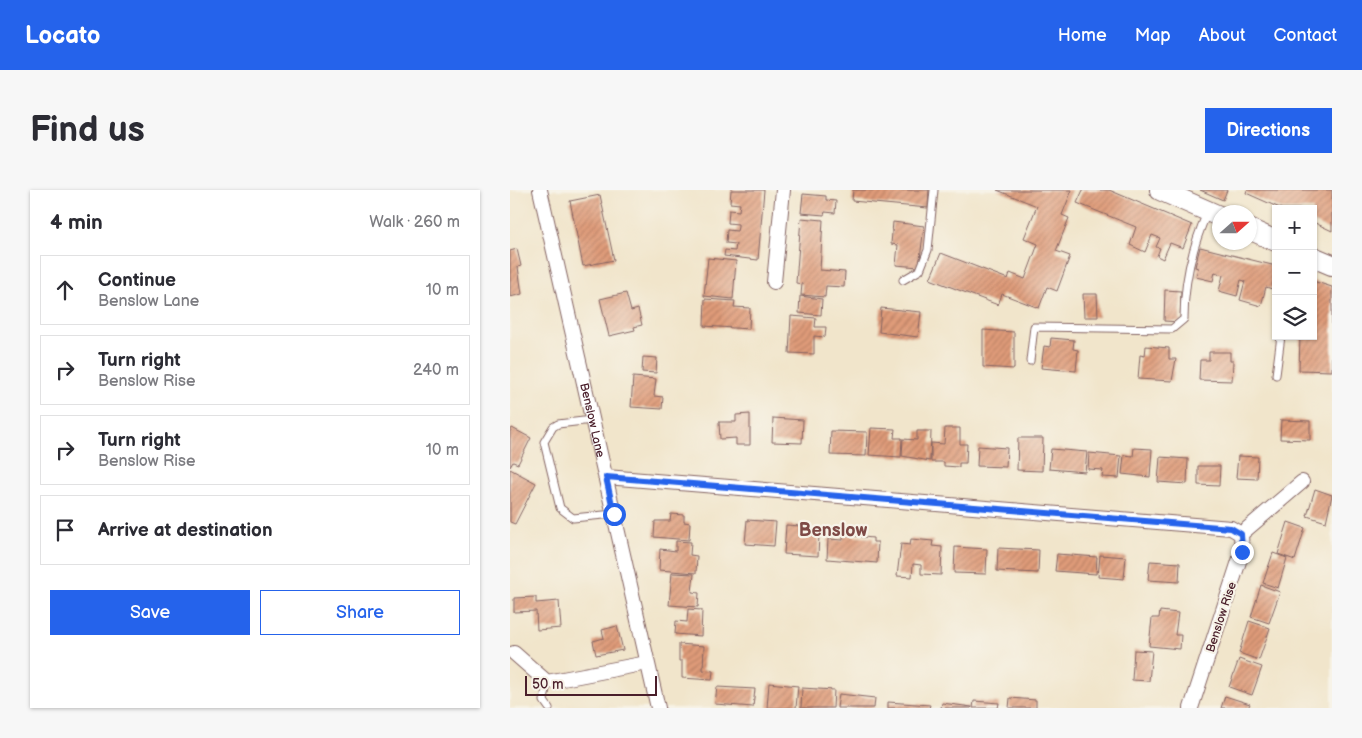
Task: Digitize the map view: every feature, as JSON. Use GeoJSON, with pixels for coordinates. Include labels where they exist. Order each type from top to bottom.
{"type":"FeatureCollection","features":[{"type":"Feature","properties":{"kind":"main road"},"geometry":{"type":"LineString","coordinates":[[1160,190],[1212,212]]}},
{"type":"Feature","properties":{"kind":"main road"},"geometry":{"type":"LineString","coordinates":[[1257,232],[1272,239]]}},
{"type":"Feature","properties":{"kind":"main road"},"geometry":{"type":"LineString","coordinates":[[1317,259],[1332,265]]}},
{"type":"Feature","properties":{"kind":"street","name":"Benslow Lane"},"geometry":{"type":"LineString","coordinates":[[540,190],[658,708]]}},
{"type":"Feature","properties":{"kind":"street"},"geometry":{"type":"LineString","coordinates":[[774,282],[783,190]]}},
{"type":"Feature","properties":{"kind":"street"},"geometry":{"type":"LineString","coordinates":[[606,477],[1231,528],[1241,534],[1302,482]]}},
{"type":"Feature","properties":{"kind":"street","name":"Benslow Rise"},"geometry":{"type":"LineString","coordinates":[[1191,708],[1242,552],[1241,534]]}},
{"type":"Feature","properties":{"kind":"street"},"geometry":{"type":"LineString","coordinates":[[514,653],[548,682],[647,663]]}},
{"type":"Feature","properties":{"kind":"lane"},"geometry":{"type":"LineString","coordinates":[[902,280],[920,270],[928,250],[934,190]]}},
{"type":"Feature","properties":{"kind":"lane"},"geometry":{"type":"LineString","coordinates":[[1030,360],[1034,327],[1172,329],[1184,319],[1188,268],[1196,236],[1212,216]]}},
{"type":"Feature","properties":{"kind":"lane"},"geometry":{"type":"LineString","coordinates":[[1276,375],[1280,340]]}},
{"type":"Feature","properties":{"kind":"lane"},"geometry":{"type":"LineString","coordinates":[[592,420],[558,424],[553,427],[544,442],[560,508],[573,518],[614,514]]}},
{"type":"Feature","properties":{"kind":"lane"},"geometry":{"type":"LineString","coordinates":[[548,682],[544,701],[549,708]]}},
{"type":"Feature","properties":{"kind":"building"},"geometry":{"type":"Polygon","coordinates":[[[731,190],[764,190],[758,260],[724,256],[725,250],[735,251],[736,244],[726,243],[727,230],[737,231],[738,227],[738,224],[728,223],[729,210],[739,211],[740,204],[730,203],[731,190]]]}},
{"type":"Feature","properties":{"kind":"building"},"geometry":{"type":"Polygon","coordinates":[[[853,190],[929,190],[928,208],[852,201],[853,190]]]}},
{"type":"Feature","properties":{"kind":"building"},"geometry":{"type":"Polygon","coordinates":[[[997,190],[1072,190],[1062,215],[1069,218],[1056,251],[1070,256],[1057,291],[1047,287],[1039,308],[1002,294],[998,305],[930,279],[941,253],[1008,279],[1010,273],[1025,279],[1038,244],[1024,238],[1037,206],[997,190]]]}},
{"type":"Feature","properties":{"kind":"building"},"geometry":{"type":"Polygon","coordinates":[[[1083,190],[1109,190],[1192,225],[1183,248],[1170,243],[1163,259],[1157,256],[1160,248],[1156,247],[1160,238],[1152,235],[1145,252],[1130,245],[1136,227],[1077,203],[1083,190]]]}},
{"type":"Feature","properties":{"kind":"building"},"geometry":{"type":"Polygon","coordinates":[[[1200,190],[1227,190],[1223,200],[1200,190]]]}},
{"type":"Feature","properties":{"kind":"building"},"geometry":{"type":"Polygon","coordinates":[[[1247,190],[1332,190],[1332,231],[1317,224],[1317,205],[1273,205],[1246,193],[1247,190]]]}},
{"type":"Feature","properties":{"kind":"building"},"geometry":{"type":"Polygon","coordinates":[[[803,194],[826,196],[826,200],[836,201],[835,213],[825,212],[824,215],[801,213],[803,194]]]}},
{"type":"Feature","properties":{"kind":"building"},"geometry":{"type":"Polygon","coordinates":[[[600,195],[614,260],[583,266],[570,201],[600,195]]]}},
{"type":"Feature","properties":{"kind":"building"},"geometry":{"type":"Polygon","coordinates":[[[801,218],[823,220],[820,270],[845,272],[844,287],[826,286],[825,297],[801,295],[802,284],[796,283],[801,218]]]}},
{"type":"Feature","properties":{"kind":"building"},"geometry":{"type":"Polygon","coordinates":[[[893,222],[924,226],[919,267],[896,265],[898,245],[891,244],[893,222]]]}},
{"type":"Feature","properties":{"kind":"building"},"geometry":{"type":"Polygon","coordinates":[[[1200,247],[1272,265],[1272,289],[1266,287],[1261,306],[1240,300],[1245,281],[1241,280],[1237,296],[1219,291],[1223,275],[1215,272],[1213,281],[1196,277],[1198,268],[1195,267],[1200,247]]]}},
{"type":"Feature","properties":{"kind":"building"},"geometry":{"type":"Polygon","coordinates":[[[517,249],[521,266],[518,267],[522,294],[510,297],[510,251],[517,249]]]}},
{"type":"Feature","properties":{"kind":"building"},"geometry":{"type":"Polygon","coordinates":[[[708,258],[736,261],[733,299],[704,296],[708,258]]]}},
{"type":"Feature","properties":{"kind":"building"},"geometry":{"type":"Polygon","coordinates":[[[1317,282],[1332,287],[1332,371],[1299,370],[1300,340],[1317,340],[1317,282]]]}},
{"type":"Feature","properties":{"kind":"building"},"geometry":{"type":"Polygon","coordinates":[[[1165,290],[1181,291],[1180,322],[1164,321],[1165,290]]]}},
{"type":"Feature","properties":{"kind":"building"},"geometry":{"type":"Polygon","coordinates":[[[626,293],[631,311],[638,309],[642,325],[634,327],[635,330],[609,336],[600,299],[626,293]]]}},
{"type":"Feature","properties":{"kind":"building"},"geometry":{"type":"Polygon","coordinates":[[[1083,294],[1097,294],[1098,317],[1084,317],[1083,294]]]}},
{"type":"Feature","properties":{"kind":"building"},"geometry":{"type":"Polygon","coordinates":[[[800,296],[822,299],[821,315],[799,313],[800,296]]]}},
{"type":"Feature","properties":{"kind":"building"},"geometry":{"type":"Polygon","coordinates":[[[705,299],[735,301],[734,307],[750,308],[749,329],[704,326],[705,299]]]}},
{"type":"Feature","properties":{"kind":"building"},"geometry":{"type":"Polygon","coordinates":[[[881,308],[921,312],[918,337],[879,332],[881,308]]]}},
{"type":"Feature","properties":{"kind":"building"},"geometry":{"type":"Polygon","coordinates":[[[791,316],[816,318],[815,327],[826,327],[825,337],[814,336],[814,354],[789,353],[791,316]]]}},
{"type":"Feature","properties":{"kind":"building"},"geometry":{"type":"Polygon","coordinates":[[[983,330],[1014,332],[1014,369],[983,367],[983,330]]]}},
{"type":"Feature","properties":{"kind":"building"},"geometry":{"type":"Polygon","coordinates":[[[1051,338],[1074,340],[1073,349],[1078,350],[1076,371],[1041,368],[1044,346],[1050,347],[1051,338]]]}},
{"type":"Feature","properties":{"kind":"building"},"geometry":{"type":"Polygon","coordinates":[[[1146,346],[1169,348],[1169,359],[1176,359],[1172,381],[1138,379],[1140,355],[1145,356],[1146,346]]]}},
{"type":"Feature","properties":{"kind":"building"},"geometry":{"type":"Polygon","coordinates":[[[1209,352],[1230,352],[1230,361],[1233,361],[1232,381],[1199,380],[1200,360],[1209,360],[1209,352]]]}},
{"type":"Feature","properties":{"kind":"building"},"geometry":{"type":"Polygon","coordinates":[[[643,357],[657,358],[656,373],[642,372],[643,357]]]}},
{"type":"Feature","properties":{"kind":"building"},"geometry":{"type":"Polygon","coordinates":[[[633,377],[656,379],[654,396],[663,397],[662,409],[631,407],[633,377]]]}},
{"type":"Feature","properties":{"kind":"building"},"geometry":{"type":"Polygon","coordinates":[[[750,414],[750,445],[736,445],[736,438],[720,439],[719,422],[736,422],[736,415],[750,414]]]}},
{"type":"Feature","properties":{"kind":"building"},"geometry":{"type":"Polygon","coordinates":[[[773,418],[803,420],[802,443],[772,442],[773,418]]]}},
{"type":"Feature","properties":{"kind":"building"},"geometry":{"type":"Polygon","coordinates":[[[1281,420],[1310,421],[1310,440],[1280,439],[1281,420]]]}},
{"type":"Feature","properties":{"kind":"building"},"geometry":{"type":"Polygon","coordinates":[[[512,428],[531,438],[518,464],[513,462],[510,467],[510,432],[512,428]]]}},
{"type":"Feature","properties":{"kind":"building"},"geometry":{"type":"Polygon","coordinates":[[[871,428],[895,429],[894,438],[902,438],[901,457],[869,455],[871,428]]]}},
{"type":"Feature","properties":{"kind":"building"},"geometry":{"type":"Polygon","coordinates":[[[945,428],[960,428],[960,444],[967,444],[966,463],[959,463],[959,467],[944,466],[944,462],[931,462],[931,443],[944,444],[945,428]]]}},
{"type":"Feature","properties":{"kind":"building"},"geometry":{"type":"Polygon","coordinates":[[[831,431],[867,432],[866,456],[830,455],[831,431]]]}},
{"type":"Feature","properties":{"kind":"building"},"geometry":{"type":"Polygon","coordinates":[[[917,431],[931,431],[930,461],[902,456],[903,439],[917,440],[917,431]]]}},
{"type":"Feature","properties":{"kind":"building"},"geometry":{"type":"Polygon","coordinates":[[[1018,438],[1043,438],[1042,471],[1017,470],[1018,438]]]}},
{"type":"Feature","properties":{"kind":"building"},"geometry":{"type":"Polygon","coordinates":[[[978,446],[1007,448],[1006,467],[977,466],[978,446]]]}},
{"type":"Feature","properties":{"kind":"building"},"geometry":{"type":"Polygon","coordinates":[[[1134,448],[1152,449],[1150,477],[1122,474],[1124,455],[1133,456],[1134,448]]]}},
{"type":"Feature","properties":{"kind":"building"},"geometry":{"type":"Polygon","coordinates":[[[1051,449],[1087,452],[1085,472],[1049,469],[1051,449]]]}},
{"type":"Feature","properties":{"kind":"building"},"geometry":{"type":"Polygon","coordinates":[[[1089,453],[1121,456],[1119,478],[1102,477],[1103,470],[1088,469],[1089,453]]]}},
{"type":"Feature","properties":{"kind":"building"},"geometry":{"type":"Polygon","coordinates":[[[1238,456],[1258,457],[1257,479],[1236,478],[1238,456]]]}},
{"type":"Feature","properties":{"kind":"building"},"geometry":{"type":"Polygon","coordinates":[[[1160,457],[1188,459],[1187,484],[1158,482],[1160,457]]]}},
{"type":"Feature","properties":{"kind":"building"},"geometry":{"type":"Polygon","coordinates":[[[1198,466],[1220,466],[1219,486],[1198,485],[1198,466]]]}},
{"type":"Feature","properties":{"kind":"building"},"geometry":{"type":"Polygon","coordinates":[[[510,469],[536,483],[515,524],[510,522],[510,469]]]}},
{"type":"Feature","properties":{"kind":"building"},"geometry":{"type":"Polygon","coordinates":[[[1315,489],[1332,495],[1326,522],[1307,516],[1315,489]]]}},
{"type":"Feature","properties":{"kind":"building"},"geometry":{"type":"Polygon","coordinates":[[[671,514],[684,515],[684,522],[690,523],[689,540],[654,537],[655,521],[670,521],[671,514]]]}},
{"type":"Feature","properties":{"kind":"building"},"geometry":{"type":"Polygon","coordinates":[[[747,520],[776,522],[774,546],[745,544],[747,520]]]}},
{"type":"Feature","properties":{"kind":"building"},"geometry":{"type":"Polygon","coordinates":[[[1288,522],[1305,528],[1295,560],[1278,554],[1288,522]]]}},
{"type":"Feature","properties":{"kind":"building"},"geometry":{"type":"Polygon","coordinates":[[[786,525],[801,526],[801,534],[819,535],[818,556],[784,554],[786,525]]]}},
{"type":"Feature","properties":{"kind":"building"},"geometry":{"type":"Polygon","coordinates":[[[843,535],[873,538],[873,542],[878,542],[877,563],[827,559],[828,539],[843,540],[843,535]]]}},
{"type":"Feature","properties":{"kind":"building"},"geometry":{"type":"Polygon","coordinates":[[[911,539],[933,541],[932,546],[942,547],[941,575],[921,574],[921,565],[913,564],[912,577],[897,576],[901,544],[910,545],[911,539]]]}},
{"type":"Feature","properties":{"kind":"building"},"geometry":{"type":"Polygon","coordinates":[[[676,541],[691,542],[690,555],[697,556],[696,573],[659,570],[660,549],[676,551],[676,541]]]}},
{"type":"Feature","properties":{"kind":"building"},"geometry":{"type":"Polygon","coordinates":[[[955,547],[987,549],[986,574],[954,573],[955,547]]]}},
{"type":"Feature","properties":{"kind":"building"},"geometry":{"type":"Polygon","coordinates":[[[998,548],[1039,550],[1038,573],[997,571],[998,548]]]}},
{"type":"Feature","properties":{"kind":"building"},"geometry":{"type":"Polygon","coordinates":[[[1273,553],[1287,558],[1278,588],[1263,583],[1273,553]]]}},
{"type":"Feature","properties":{"kind":"building"},"geometry":{"type":"Polygon","coordinates":[[[1057,554],[1097,557],[1096,574],[1055,571],[1057,554]]]}},
{"type":"Feature","properties":{"kind":"building"},"geometry":{"type":"Polygon","coordinates":[[[1100,555],[1126,557],[1124,579],[1098,577],[1100,555]]]}},
{"type":"Feature","properties":{"kind":"building"},"geometry":{"type":"Polygon","coordinates":[[[1150,561],[1180,563],[1179,582],[1148,580],[1150,561]]]}},
{"type":"Feature","properties":{"kind":"building"},"geometry":{"type":"Polygon","coordinates":[[[672,573],[694,574],[692,592],[699,593],[698,607],[669,605],[672,573]]]}},
{"type":"Feature","properties":{"kind":"building"},"geometry":{"type":"Polygon","coordinates":[[[1261,585],[1280,592],[1269,623],[1251,617],[1261,585]]]}},
{"type":"Feature","properties":{"kind":"building"},"geometry":{"type":"Polygon","coordinates":[[[536,597],[536,603],[559,601],[561,628],[537,630],[536,611],[514,612],[514,598],[536,597]]]}},
{"type":"Feature","properties":{"kind":"building"},"geometry":{"type":"Polygon","coordinates":[[[688,609],[702,610],[701,636],[675,634],[676,621],[687,622],[688,609]]]}},
{"type":"Feature","properties":{"kind":"building"},"geometry":{"type":"Polygon","coordinates":[[[1160,611],[1178,613],[1175,635],[1181,635],[1180,649],[1149,646],[1152,618],[1159,618],[1160,611]]]}},
{"type":"Feature","properties":{"kind":"building"},"geometry":{"type":"Polygon","coordinates":[[[1249,621],[1270,628],[1259,660],[1239,653],[1249,621]]]}},
{"type":"Feature","properties":{"kind":"building"},"geometry":{"type":"Polygon","coordinates":[[[617,626],[623,650],[596,655],[593,641],[604,638],[602,630],[617,626]]]}},
{"type":"Feature","properties":{"kind":"building"},"geometry":{"type":"Polygon","coordinates":[[[679,644],[704,646],[703,670],[713,671],[712,680],[682,678],[679,644]]]}},
{"type":"Feature","properties":{"kind":"building"},"geometry":{"type":"Polygon","coordinates":[[[1134,650],[1152,651],[1149,681],[1132,680],[1134,650]]]}},
{"type":"Feature","properties":{"kind":"building"},"geometry":{"type":"Polygon","coordinates":[[[1239,659],[1262,667],[1252,695],[1229,687],[1239,659]]]}},
{"type":"Feature","properties":{"kind":"building"},"geometry":{"type":"Polygon","coordinates":[[[769,683],[798,686],[796,708],[767,708],[769,683]]]}},
{"type":"Feature","properties":{"kind":"building"},"geometry":{"type":"Polygon","coordinates":[[[717,687],[755,689],[753,707],[715,704],[717,687]]]}},
{"type":"Feature","properties":{"kind":"building"},"geometry":{"type":"Polygon","coordinates":[[[802,688],[834,690],[833,708],[801,708],[802,688]]]}},
{"type":"Feature","properties":{"kind":"building"},"geometry":{"type":"Polygon","coordinates":[[[839,694],[875,698],[874,708],[837,708],[839,694]]]}},
{"type":"Feature","properties":{"kind":"building"},"geometry":{"type":"Polygon","coordinates":[[[1225,696],[1250,704],[1248,708],[1221,708],[1225,696]]]}},
{"type":"Feature","properties":{"kind":"building"},"geometry":{"type":"Polygon","coordinates":[[[1010,698],[1036,700],[1036,708],[1009,708],[1010,698]]]}},
{"type":"Feature","properties":{"kind":"building"},"geometry":{"type":"Polygon","coordinates":[[[974,701],[999,703],[998,708],[973,708],[974,701]]]}},
{"type":"Feature","properties":{"kind":"building"},"geometry":{"type":"Polygon","coordinates":[[[888,702],[930,705],[929,708],[888,708],[888,702]]]}},
{"type":"Feature","properties":{"kind":"building"},"geometry":{"type":"Polygon","coordinates":[[[942,703],[972,707],[941,708],[942,703]]]}},
{"type":"Feature","properties":{"kind":"district","name":"Benslow"},"geometry":{"type":"Point","coordinates":[833,530]}},
{"type":"Feature","properties":{"kind":"route"},"geometry":{"type":"LineString","coordinates":[[614,514],[606,477],[1231,528],[1241,534],[1242,552]]}}]}
